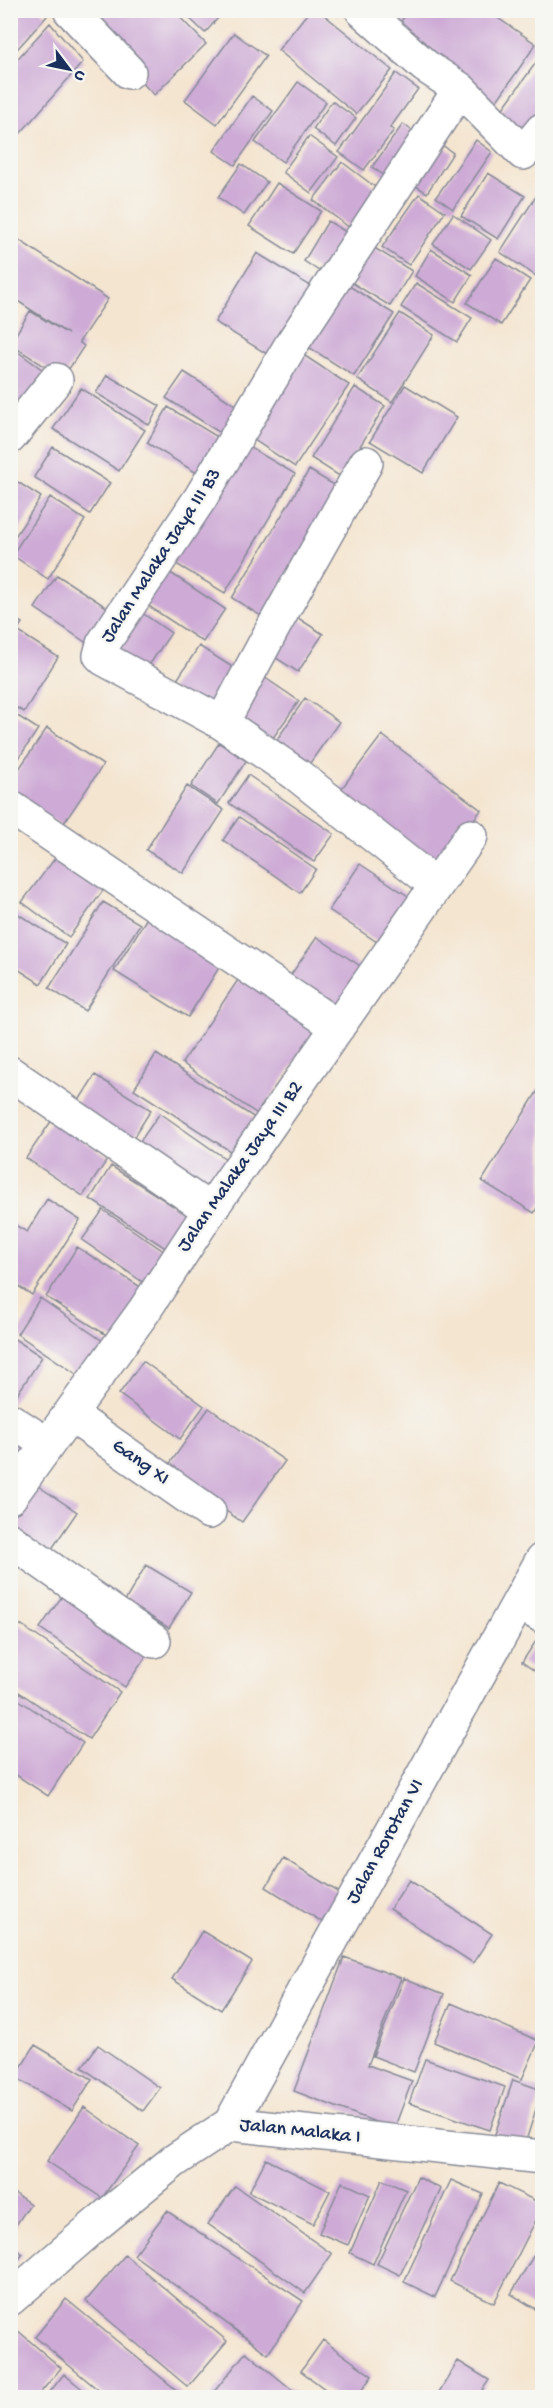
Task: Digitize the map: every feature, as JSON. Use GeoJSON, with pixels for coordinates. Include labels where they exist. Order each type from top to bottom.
{"type":"FeatureCollection","features":[{"type":"Feature","properties":{"kind":"street"},"geometry":{"type":"LineString","coordinates":[[70,10],[129,72]]}},
{"type":"Feature","properties":{"kind":"street"},"geometry":{"type":"LineString","coordinates":[[372,14],[425,66],[460,88],[536,150]]}},
{"type":"Feature","properties":{"kind":"street","name":"Jalan Malaka Jaya III B3"},"geometry":{"type":"LineString","coordinates":[[222,723],[104,659],[100,655],[103,644],[201,497],[291,345],[460,88]]}},
{"type":"Feature","properties":{"kind":"street"},"geometry":{"type":"LineString","coordinates":[[10,437],[56,380]]}},
{"type":"Feature","properties":{"kind":"street"},"geometry":{"type":"LineString","coordinates":[[366,463],[222,723],[296,774],[436,885]]}},
{"type":"Feature","properties":{"kind":"street"},"geometry":{"type":"LineString","coordinates":[[10,807],[338,1027]]}},
{"type":"Feature","properties":{"kind":"street","name":"Jalan Malaka Jaya III B2"},"geometry":{"type":"LineString","coordinates":[[10,1497],[144,1311],[210,1210],[471,836]]}},
{"type":"Feature","properties":{"kind":"street"},"geometry":{"type":"LineString","coordinates":[[10,1073],[210,1210]]}},
{"type":"Feature","properties":{"kind":"street","name":"Gang XI"},"geometry":{"type":"LineString","coordinates":[[71,1414],[209,1512]]}},
{"type":"Feature","properties":{"kind":"street"},"geometry":{"type":"LineString","coordinates":[[10,1420],[47,1444]]}},
{"type":"Feature","properties":{"kind":"street"},"geometry":{"type":"LineString","coordinates":[[10,1540],[154,1641]]}},
{"type":"Feature","properties":{"kind":"street","name":"Jalan Rorotan VI"},"geometry":{"type":"LineString","coordinates":[[230,2124],[531,1610],[543,1560]]}},
{"type":"Feature","properties":{"kind":"street","name":"Jalan Malaka I"},"geometry":{"type":"LineString","coordinates":[[10,2299],[174,2161],[230,2124],[543,2157]]}},
{"type":"Feature","properties":{"kind":"building"},"geometry":{"type":"Polygon","coordinates":[[[10,10],[41,10],[47,16],[10,57],[10,10]]]}},
{"type":"Feature","properties":{"kind":"building"},"geometry":{"type":"Polygon","coordinates":[[[72,10],[173,10],[206,44],[154,95],[72,10]]]}},
{"type":"Feature","properties":{"kind":"building"},"geometry":{"type":"Polygon","coordinates":[[[181,10],[225,10],[205,33],[181,10]]]}},
{"type":"Feature","properties":{"kind":"building"},"geometry":{"type":"Polygon","coordinates":[[[310,10],[318,10],[392,70],[356,114],[278,50],[310,10]]]}},
{"type":"Feature","properties":{"kind":"building"},"geometry":{"type":"Polygon","coordinates":[[[409,10],[486,10],[536,44],[494,105],[393,33],[409,10]]]}},
{"type":"Feature","properties":{"kind":"building"},"geometry":{"type":"Polygon","coordinates":[[[50,23],[83,62],[18,136],[10,129],[10,67],[50,23]]]}},
{"type":"Feature","properties":{"kind":"building"},"geometry":{"type":"Polygon","coordinates":[[[234,33],[266,56],[217,124],[185,100],[234,33]]]}},
{"type":"Feature","properties":{"kind":"building"},"geometry":{"type":"Polygon","coordinates":[[[540,57],[542,59],[542,126],[531,143],[496,118],[540,57]]]}},
{"type":"Feature","properties":{"kind":"building"},"geometry":{"type":"Polygon","coordinates":[[[396,73],[418,89],[390,128],[394,130],[364,170],[339,152],[396,73]]]}},
{"type":"Feature","properties":{"kind":"building"},"geometry":{"type":"Polygon","coordinates":[[[298,82],[326,102],[283,162],[255,142],[298,82]]]}},
{"type":"Feature","properties":{"kind":"building"},"geometry":{"type":"Polygon","coordinates":[[[252,96],[273,111],[235,165],[214,151],[252,96]]]}},
{"type":"Feature","properties":{"kind":"building"},"geometry":{"type":"Polygon","coordinates":[[[332,101],[356,118],[336,146],[313,129],[332,101]]]}},
{"type":"Feature","properties":{"kind":"building"},"geometry":{"type":"Polygon","coordinates":[[[403,124],[425,140],[395,183],[372,167],[403,124]]]}},
{"type":"Feature","properties":{"kind":"building"},"geometry":{"type":"Polygon","coordinates":[[[309,136],[338,157],[311,193],[283,172],[309,136]]]}},
{"type":"Feature","properties":{"kind":"building"},"geometry":{"type":"Polygon","coordinates":[[[434,139],[453,153],[427,193],[407,180],[434,139]]]}},
{"type":"Feature","properties":{"kind":"building"},"geometry":{"type":"Polygon","coordinates":[[[476,140],[492,152],[453,209],[436,197],[476,140]]]}},
{"type":"Feature","properties":{"kind":"building"},"geometry":{"type":"Polygon","coordinates":[[[342,162],[383,193],[354,231],[313,200],[342,162]]]}},
{"type":"Feature","properties":{"kind":"building"},"geometry":{"type":"Polygon","coordinates":[[[241,164],[267,182],[244,215],[218,197],[241,164]]]}},
{"type":"Feature","properties":{"kind":"building"},"geometry":{"type":"Polygon","coordinates":[[[488,173],[525,196],[498,239],[461,216],[488,173]]]}},
{"type":"Feature","properties":{"kind":"building"},"geometry":{"type":"Polygon","coordinates":[[[277,183],[321,211],[293,254],[249,226],[277,183]]]}},
{"type":"Feature","properties":{"kind":"building"},"geometry":{"type":"Polygon","coordinates":[[[542,187],[542,280],[500,252],[542,187]]]}},
{"type":"Feature","properties":{"kind":"building"},"geometry":{"type":"Polygon","coordinates":[[[419,194],[445,212],[409,265],[382,247],[419,194]]]}},
{"type":"Feature","properties":{"kind":"building"},"geometry":{"type":"Polygon","coordinates":[[[453,214],[491,240],[471,269],[433,244],[453,214]]]}},
{"type":"Feature","properties":{"kind":"building"},"geometry":{"type":"Polygon","coordinates":[[[328,221],[356,238],[331,279],[304,261],[328,221]]]}},
{"type":"Feature","properties":{"kind":"building"},"geometry":{"type":"Polygon","coordinates":[[[10,234],[108,299],[79,342],[84,346],[63,378],[10,344],[30,311],[68,334],[10,296],[10,234]]]}},
{"type":"Feature","properties":{"kind":"building"},"geometry":{"type":"Polygon","coordinates":[[[363,241],[412,271],[390,306],[341,276],[363,241]]]}},
{"type":"Feature","properties":{"kind":"building"},"geometry":{"type":"Polygon","coordinates":[[[431,249],[472,275],[455,302],[415,276],[431,249]]]}},
{"type":"Feature","properties":{"kind":"building"},"geometry":{"type":"Polygon","coordinates":[[[257,253],[317,290],[275,359],[215,322],[257,253]]]}},
{"type":"Feature","properties":{"kind":"building"},"geometry":{"type":"Polygon","coordinates":[[[496,258],[530,280],[501,325],[467,303],[496,258]]]}},
{"type":"Feature","properties":{"kind":"building"},"geometry":{"type":"Polygon","coordinates":[[[416,283],[472,318],[457,342],[401,307],[416,283]]]}},
{"type":"Feature","properties":{"kind":"building"},"geometry":{"type":"Polygon","coordinates":[[[346,284],[394,314],[354,376],[307,346],[346,284]]]}},
{"type":"Feature","properties":{"kind":"building"},"geometry":{"type":"Polygon","coordinates":[[[400,313],[434,335],[392,402],[357,379],[400,313]]]}},
{"type":"Feature","properties":{"kind":"building"},"geometry":{"type":"Polygon","coordinates":[[[14,349],[47,373],[21,408],[10,401],[10,354],[14,349]]]}},
{"type":"Feature","properties":{"kind":"building"},"geometry":{"type":"Polygon","coordinates":[[[299,352],[349,385],[295,467],[245,434],[299,352]]]}},
{"type":"Feature","properties":{"kind":"building"},"geometry":{"type":"Polygon","coordinates":[[[184,372],[243,410],[225,436],[166,398],[184,372]]]}},
{"type":"Feature","properties":{"kind":"building"},"geometry":{"type":"Polygon","coordinates":[[[107,375],[160,406],[149,425],[96,393],[107,375]]]}},
{"type":"Feature","properties":{"kind":"building"},"geometry":{"type":"Polygon","coordinates":[[[405,385],[457,417],[423,473],[370,441],[405,385]]]}},
{"type":"Feature","properties":{"kind":"building"},"geometry":{"type":"Polygon","coordinates":[[[355,387],[385,406],[341,477],[311,458],[355,387]]]}},
{"type":"Feature","properties":{"kind":"building"},"geometry":{"type":"Polygon","coordinates":[[[81,388],[145,430],[119,471],[53,429],[81,388]]]}},
{"type":"Feature","properties":{"kind":"building"},"geometry":{"type":"Polygon","coordinates":[[[168,407],[226,442],[205,478],[147,443],[168,407]]]}},
{"type":"Feature","properties":{"kind":"building"},"geometry":{"type":"Polygon","coordinates":[[[241,442],[295,474],[225,593],[171,561],[241,442]]]}},
{"type":"Feature","properties":{"kind":"building"},"geometry":{"type":"Polygon","coordinates":[[[53,447],[110,483],[90,514],[34,477],[53,447]]]}},
{"type":"Feature","properties":{"kind":"building"},"geometry":{"type":"Polygon","coordinates":[[[309,470],[344,491],[266,619],[232,598],[309,470]]]}},
{"type":"Feature","properties":{"kind":"building"},"geometry":{"type":"Polygon","coordinates":[[[10,477],[41,497],[16,535],[10,532],[10,477]]]}},
{"type":"Feature","properties":{"kind":"building"},"geometry":{"type":"Polygon","coordinates":[[[50,497],[85,520],[48,579],[12,555],[50,497]]]}},
{"type":"Feature","properties":{"kind":"building"},"geometry":{"type":"Polygon","coordinates":[[[166,570],[225,609],[203,642],[144,603],[166,570]]]}},
{"type":"Feature","properties":{"kind":"building"},"geometry":{"type":"Polygon","coordinates":[[[57,575],[114,612],[91,646],[35,608],[57,575]]]}},
{"type":"Feature","properties":{"kind":"building"},"geometry":{"type":"Polygon","coordinates":[[[135,608],[171,633],[141,677],[104,653],[135,608]]]}},
{"type":"Feature","properties":{"kind":"building"},"geometry":{"type":"Polygon","coordinates":[[[287,611],[323,634],[298,672],[262,649],[287,611]]]}},
{"type":"Feature","properties":{"kind":"building"},"geometry":{"type":"Polygon","coordinates":[[[10,616],[22,623],[10,640],[10,616]]]}},
{"type":"Feature","properties":{"kind":"building"},"geometry":{"type":"Polygon","coordinates":[[[19,632],[58,657],[24,712],[10,704],[10,646],[19,632]]]}},
{"type":"Feature","properties":{"kind":"building"},"geometry":{"type":"Polygon","coordinates":[[[199,646],[245,675],[217,719],[171,689],[199,646]]]}},
{"type":"Feature","properties":{"kind":"building"},"geometry":{"type":"Polygon","coordinates":[[[258,673],[299,701],[270,742],[229,714],[258,673]]]}},
{"type":"Feature","properties":{"kind":"building"},"geometry":{"type":"Polygon","coordinates":[[[305,698],[339,722],[305,770],[272,747],[305,698]]]}},
{"type":"Feature","properties":{"kind":"building"},"geometry":{"type":"Polygon","coordinates":[[[10,711],[38,729],[10,772],[10,711]]]}},
{"type":"Feature","properties":{"kind":"building"},"geometry":{"type":"Polygon","coordinates":[[[47,728],[103,765],[62,826],[10,793],[10,782],[47,728]]]}},
{"type":"Feature","properties":{"kind":"building"},"geometry":{"type":"Polygon","coordinates":[[[382,735],[481,810],[435,871],[336,796],[382,735]]]}},
{"type":"Feature","properties":{"kind":"building"},"geometry":{"type":"Polygon","coordinates":[[[219,743],[246,761],[218,804],[191,786],[219,743]]]}},
{"type":"Feature","properties":{"kind":"building"},"geometry":{"type":"Polygon","coordinates":[[[248,775],[334,834],[314,862],[229,803],[248,775]]]}},
{"type":"Feature","properties":{"kind":"building"},"geometry":{"type":"Polygon","coordinates":[[[187,786],[224,810],[183,873],[146,850],[187,786]]]}},
{"type":"Feature","properties":{"kind":"building"},"geometry":{"type":"Polygon","coordinates":[[[239,817],[316,869],[300,893],[223,840],[239,817]]]}},
{"type":"Feature","properties":{"kind":"building"},"geometry":{"type":"Polygon","coordinates":[[[62,849],[108,884],[69,937],[22,902],[62,849]]]}},
{"type":"Feature","properties":{"kind":"building"},"geometry":{"type":"Polygon","coordinates":[[[360,864],[417,902],[386,948],[329,910],[360,864]]]}},
{"type":"Feature","properties":{"kind":"building"},"geometry":{"type":"Polygon","coordinates":[[[103,902],[140,924],[85,1011],[49,988],[103,902]]]}},
{"type":"Feature","properties":{"kind":"building"},"geometry":{"type":"Polygon","coordinates":[[[10,909],[66,944],[41,984],[10,964],[10,909]]]}},
{"type":"Feature","properties":{"kind":"building"},"geometry":{"type":"Polygon","coordinates":[[[148,916],[222,963],[188,1017],[114,971],[148,916]]]}},
{"type":"Feature","properties":{"kind":"building"},"geometry":{"type":"Polygon","coordinates":[[[317,937],[366,970],[339,1010],[290,976],[317,937]]]}},
{"type":"Feature","properties":{"kind":"building"},"geometry":{"type":"Polygon","coordinates":[[[240,977],[317,1029],[259,1115],[182,1063],[240,977]]]}},
{"type":"Feature","properties":{"kind":"building"},"geometry":{"type":"Polygon","coordinates":[[[156,1054],[255,1118],[233,1153],[134,1089],[156,1054]]]}},
{"type":"Feature","properties":{"kind":"building"},"geometry":{"type":"Polygon","coordinates":[[[95,1075],[151,1110],[129,1145],[73,1110],[95,1075]]]}},
{"type":"Feature","properties":{"kind":"building"},"geometry":{"type":"Polygon","coordinates":[[[542,1084],[542,1200],[534,1213],[482,1181],[542,1084]]]}},
{"type":"Feature","properties":{"kind":"building"},"geometry":{"type":"Polygon","coordinates":[[[160,1113],[230,1162],[206,1196],[136,1147],[160,1113]]]}},
{"type":"Feature","properties":{"kind":"building"},"geometry":{"type":"Polygon","coordinates":[[[52,1120],[109,1157],[83,1196],[26,1158],[52,1120]]]}},
{"type":"Feature","properties":{"kind":"building"},"geometry":{"type":"Polygon","coordinates":[[[111,1166],[192,1218],[170,1251],[90,1199],[111,1166]]]}},
{"type":"Feature","properties":{"kind":"building"},"geometry":{"type":"Polygon","coordinates":[[[47,1199],[80,1220],[32,1295],[10,1281],[10,1222],[27,1232],[47,1199]]]}},
{"type":"Feature","properties":{"kind":"building"},"geometry":{"type":"Polygon","coordinates":[[[103,1210],[165,1252],[144,1283],[82,1240],[103,1210]]]}},
{"type":"Feature","properties":{"kind":"building"},"geometry":{"type":"Polygon","coordinates":[[[77,1247],[147,1291],[116,1341],[46,1297],[77,1247]]]}},
{"type":"Feature","properties":{"kind":"building"},"geometry":{"type":"Polygon","coordinates":[[[40,1298],[113,1348],[90,1383],[17,1334],[40,1298]]]}},
{"type":"Feature","properties":{"kind":"building"},"geometry":{"type":"Polygon","coordinates":[[[10,1336],[42,1357],[10,1405],[10,1336]]]}},
{"type":"Feature","properties":{"kind":"building"},"geometry":{"type":"Polygon","coordinates":[[[143,1361],[204,1406],[180,1439],[119,1394],[143,1361]]]}},
{"type":"Feature","properties":{"kind":"building"},"geometry":{"type":"Polygon","coordinates":[[[209,1408],[285,1461],[242,1522],[166,1469],[209,1408]]]}},
{"type":"Feature","properties":{"kind":"building"},"geometry":{"type":"Polygon","coordinates":[[[10,1432],[32,1446],[10,1478],[10,1432]]]}},
{"type":"Feature","properties":{"kind":"building"},"geometry":{"type":"Polygon","coordinates":[[[32,1482],[77,1512],[49,1553],[10,1527],[10,1514],[32,1482]]]}},
{"type":"Feature","properties":{"kind":"building"},"geometry":{"type":"Polygon","coordinates":[[[146,1565],[191,1592],[169,1628],[125,1601],[146,1565]]]}},
{"type":"Feature","properties":{"kind":"building"},"geometry":{"type":"Polygon","coordinates":[[[67,1589],[152,1648],[125,1687],[40,1628],[67,1589]]]}},
{"type":"Feature","properties":{"kind":"building"},"geometry":{"type":"Polygon","coordinates":[[[10,1618],[120,1692],[89,1739],[10,1686],[10,1618]]]}},
{"type":"Feature","properties":{"kind":"building"},"geometry":{"type":"Polygon","coordinates":[[[542,1632],[542,1676],[522,1662],[542,1632]]]}},
{"type":"Feature","properties":{"kind":"building"},"geometry":{"type":"Polygon","coordinates":[[[19,1700],[83,1743],[48,1796],[10,1771],[10,1712],[19,1700]]]}},
{"type":"Feature","properties":{"kind":"building"},"geometry":{"type":"Polygon","coordinates":[[[283,1858],[340,1893],[322,1922],[266,1887],[283,1858]]]}},
{"type":"Feature","properties":{"kind":"building"},"geometry":{"type":"Polygon","coordinates":[[[409,1880],[492,1934],[473,1963],[390,1909],[409,1880]]]}},
{"type":"Feature","properties":{"kind":"building"},"geometry":{"type":"Polygon","coordinates":[[[202,1931],[252,1962],[221,2010],[172,1979],[202,1931]]]}},
{"type":"Feature","properties":{"kind":"building"},"geometry":{"type":"Polygon","coordinates":[[[344,1957],[401,1978],[368,2065],[412,2081],[394,2129],[294,2091],[344,1957]]]}},
{"type":"Feature","properties":{"kind":"building"},"geometry":{"type":"Polygon","coordinates":[[[404,1978],[444,1994],[414,2072],[373,2056],[404,1978]]]}},
{"type":"Feature","properties":{"kind":"building"},"geometry":{"type":"Polygon","coordinates":[[[451,2003],[539,2041],[522,2079],[434,2042],[451,2003]]]}},
{"type":"Feature","properties":{"kind":"building"},"geometry":{"type":"Polygon","coordinates":[[[35,2045],[92,2079],[72,2111],[15,2077],[35,2045]]]}},
{"type":"Feature","properties":{"kind":"building"},"geometry":{"type":"Polygon","coordinates":[[[98,2045],[160,2088],[143,2111],[82,2067],[98,2045]]]}},
{"type":"Feature","properties":{"kind":"building"},"geometry":{"type":"Polygon","coordinates":[[[425,2059],[505,2087],[490,2130],[409,2103],[425,2059]]]}},
{"type":"Feature","properties":{"kind":"building"},"geometry":{"type":"Polygon","coordinates":[[[513,2080],[542,2090],[525,2144],[495,2134],[513,2080]]]}},
{"type":"Feature","properties":{"kind":"building"},"geometry":{"type":"Polygon","coordinates":[[[84,2107],[139,2146],[102,2198],[47,2161],[84,2107]]]}},
{"type":"Feature","properties":{"kind":"building"},"geometry":{"type":"Polygon","coordinates":[[[266,2159],[330,2191],[313,2224],[249,2192],[266,2159]]]}},
{"type":"Feature","properties":{"kind":"building"},"geometry":{"type":"Polygon","coordinates":[[[418,2177],[441,2189],[400,2275],[377,2264],[418,2177]]]}},
{"type":"Feature","properties":{"kind":"building"},"geometry":{"type":"Polygon","coordinates":[[[382,2180],[406,2190],[373,2264],[350,2253],[382,2180]]]}},
{"type":"Feature","properties":{"kind":"building"},"geometry":{"type":"Polygon","coordinates":[[[451,2180],[483,2194],[435,2297],[404,2282],[451,2180]]]}},
{"type":"Feature","properties":{"kind":"building"},"geometry":{"type":"Polygon","coordinates":[[[342,2182],[370,2195],[348,2245],[319,2233],[342,2182]]]}},
{"type":"Feature","properties":{"kind":"building"},"geometry":{"type":"Polygon","coordinates":[[[499,2183],[542,2204],[542,2208],[494,2303],[450,2281],[499,2183]]]}},
{"type":"Feature","properties":{"kind":"building"},"geometry":{"type":"Polygon","coordinates":[[[235,2186],[332,2254],[305,2293],[208,2224],[235,2186]]]}},
{"type":"Feature","properties":{"kind":"building"},"geometry":{"type":"Polygon","coordinates":[[[10,2190],[30,2204],[10,2234],[10,2190]]]}},
{"type":"Feature","properties":{"kind":"building"},"geometry":{"type":"Polygon","coordinates":[[[167,2211],[303,2301],[268,2354],[134,2255],[167,2211]]]}},
{"type":"Feature","properties":{"kind":"building"},"geometry":{"type":"Polygon","coordinates":[[[542,2241],[542,2313],[511,2294],[542,2241]]]}},
{"type":"Feature","properties":{"kind":"building"},"geometry":{"type":"Polygon","coordinates":[[[10,2245],[23,2254],[10,2271],[10,2245]]]}},
{"type":"Feature","properties":{"kind":"building"},"geometry":{"type":"Polygon","coordinates":[[[125,2255],[227,2341],[188,2387],[86,2301],[125,2255]]]}},
{"type":"Feature","properties":{"kind":"building"},"geometry":{"type":"Polygon","coordinates":[[[66,2299],[186,2398],[108,2398],[35,2337],[66,2299]]]}},
{"type":"Feature","properties":{"kind":"building"},"geometry":{"type":"Polygon","coordinates":[[[16,2329],[61,2368],[36,2398],[10,2398],[10,2335],[16,2329]]]}},
{"type":"Feature","properties":{"kind":"building"},"geometry":{"type":"Polygon","coordinates":[[[323,2340],[372,2376],[356,2398],[337,2398],[301,2371],[323,2340]]]}},
{"type":"Feature","properties":{"kind":"building"},"geometry":{"type":"Polygon","coordinates":[[[246,2352],[302,2398],[209,2398],[246,2352]]]}},
{"type":"Feature","properties":{"kind":"building"},"geometry":{"type":"Polygon","coordinates":[[[458,2361],[489,2380],[477,2398],[448,2398],[439,2392],[458,2361]]]}},
{"type":"Feature","properties":{"kind":"building"},"geometry":{"type":"Polygon","coordinates":[[[64,2374],[93,2398],[45,2398],[64,2374]]]}}]}
